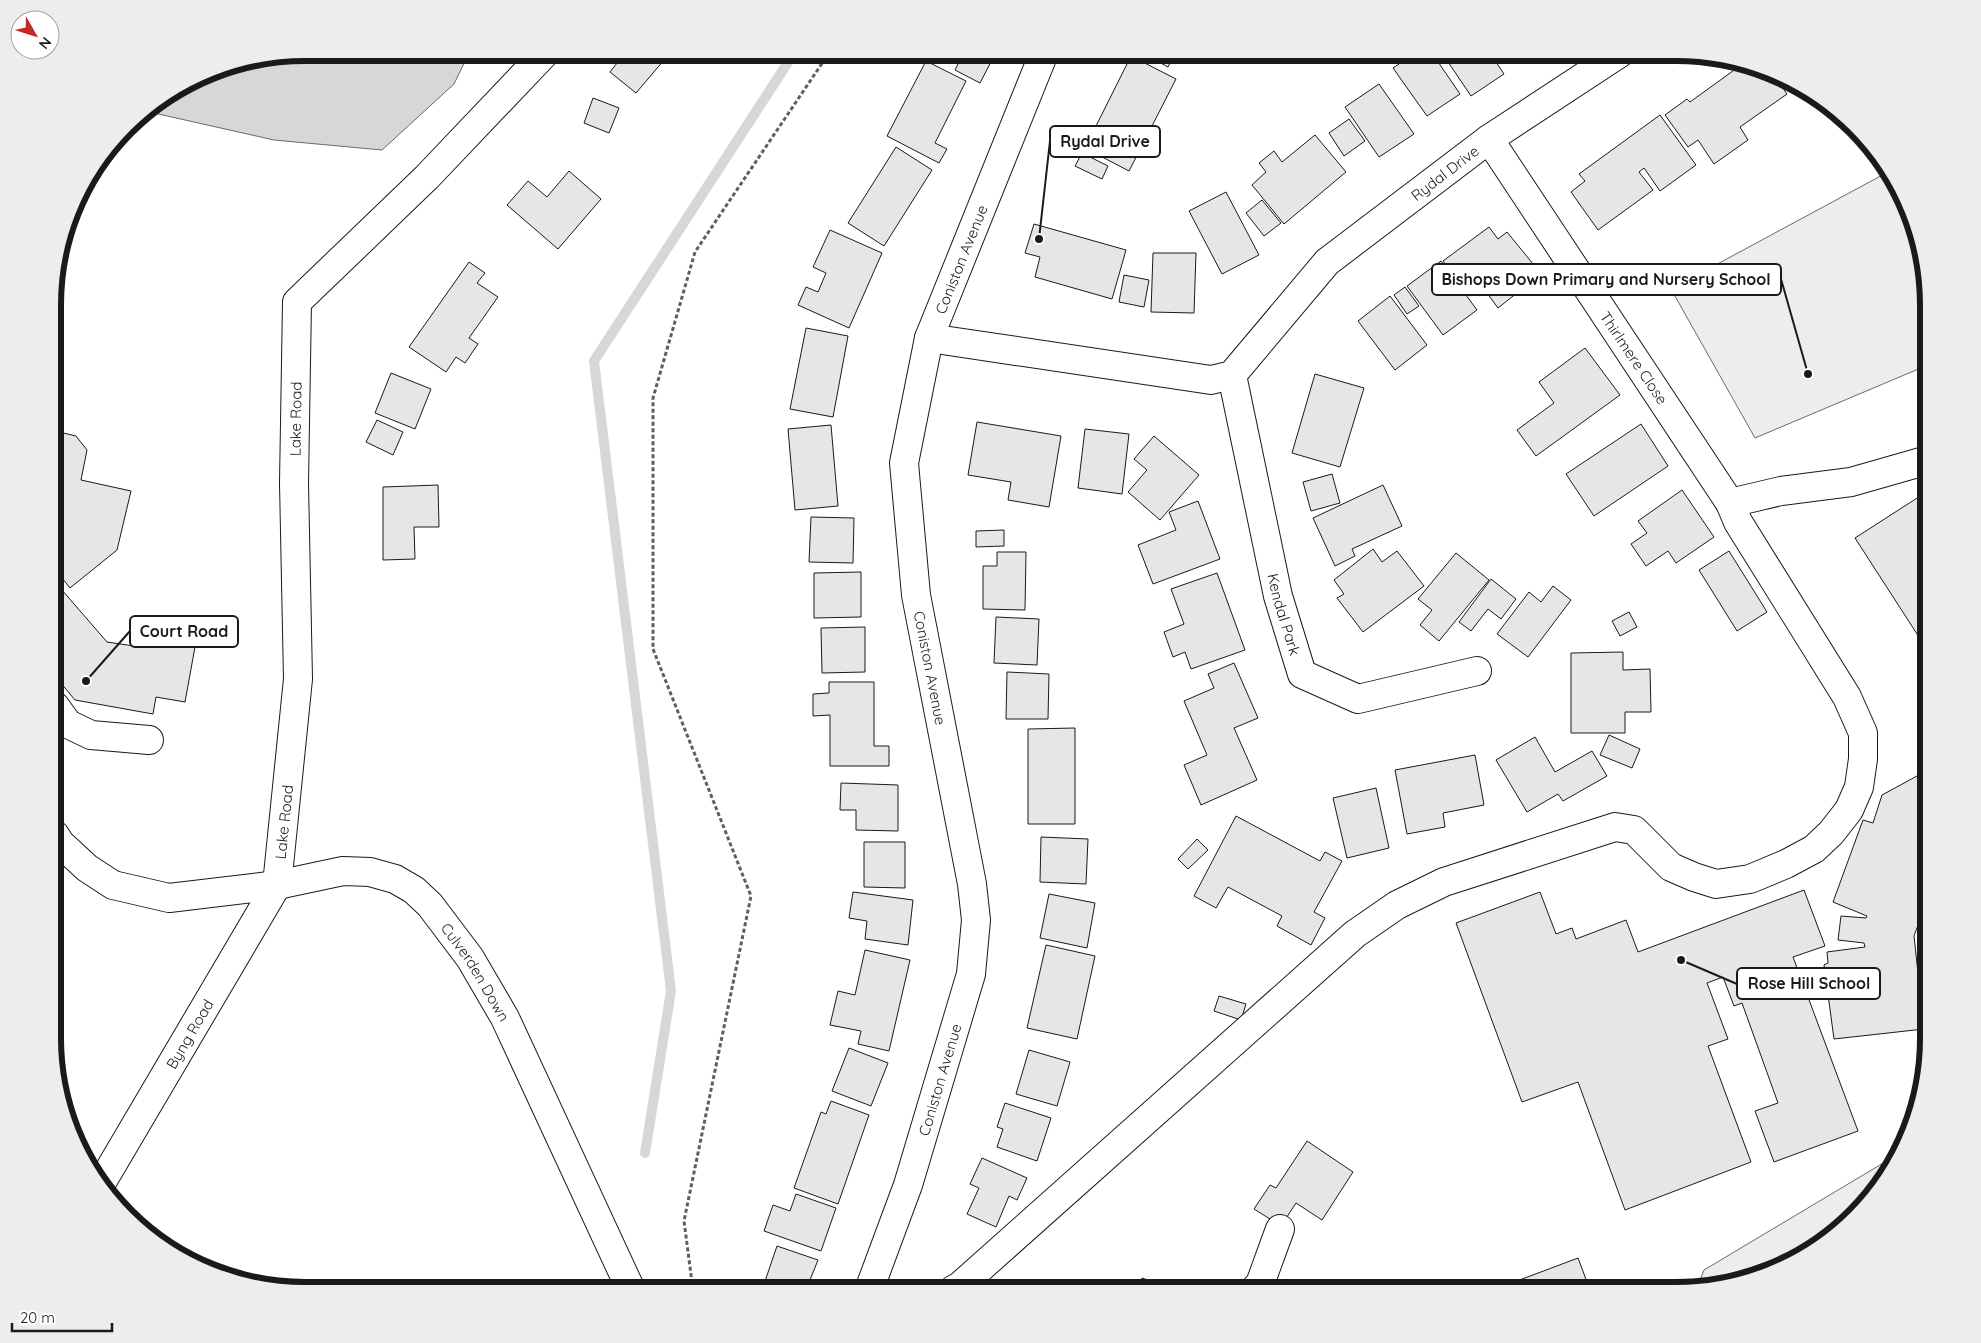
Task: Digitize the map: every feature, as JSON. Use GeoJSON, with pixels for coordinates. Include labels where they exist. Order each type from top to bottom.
{"type":"FeatureCollection","features":[{"type":"Feature","properties":{"kind":"street","name":"Lake Road"},"geometry":{"type":"LineString","coordinates":[[277,885],[298,679],[294,483],[296,302],[427,177],[537,61]]}},
{"type":"Feature","properties":{"kind":"street","name":"Coniston Avenue"},"geometry":{"type":"LineString","coordinates":[[872,1282],[908,1185],[971,974],[976,920],[972,884],[916,595],[904,463],[929,338],[1041,61]]}},
{"type":"Feature","properties":{"kind":"street","name":"Rydal Drive"},"geometry":{"type":"LineString","coordinates":[[1232,375],[1327,262],[1489,139],[1608,61]]}},
{"type":"Feature","properties":{"kind":"street","name":"Thirlmere Close"},"geometry":{"type":"LineString","coordinates":[[964,1282],[1355,934],[1397,905],[1444,882],[1615,827],[1634,830],[1671,867],[1716,884],[1750,879],[1786,864],[1814,849],[1831,833],[1849,810],[1859,787],[1864,759],[1863,733],[1847,698],[1738,522],[1730,503],[1489,139]]}},
{"type":"Feature","properties":{"kind":"street"},"geometry":{"type":"LineString","coordinates":[[929,338],[1211,380],[1232,375]]}},
{"type":"Feature","properties":{"kind":"street","name":"Kendal Park"},"geometry":{"type":"LineString","coordinates":[[1232,375],[1278,596],[1302,674],[1358,699],[1477,671]]}},
{"type":"Feature","properties":{"kind":"street"},"geometry":{"type":"LineString","coordinates":[[1730,503],[1781,491],[1851,482],[1920,462]]}},
{"type":"Feature","properties":{"kind":"street"},"geometry":{"type":"LineString","coordinates":[[61,714],[68,724],[91,735],[149,740]]}},
{"type":"Feature","properties":{"kind":"street","name":"Culverden Down"},"geometry":{"type":"LineString","coordinates":[[61,844],[87,868],[113,885],[169,898],[277,885],[344,871],[370,872],[396,879],[414,890],[430,905],[470,958],[505,1018],[627,1282]]}},
{"type":"Feature","properties":{"kind":"street","name":"Byng Road"},"geometry":{"type":"LineString","coordinates":[[105,1177],[277,885]]}},
{"type":"Feature","properties":{"kind":"street"},"geometry":{"type":"LineString","coordinates":[[1261,1282],[1280,1229]]}},
{"type":"Feature","properties":{"kind":"path"},"geometry":{"type":"LineString","coordinates":[[692,1282],[684,1220],[751,896],[653,649],[653,398],[695,252],[824,61]]}},
{"type":"Feature","properties":{"kind":"shaded area"},"geometry":{"type":"Polygon","coordinates":[[[305,61],[465,61],[454,84],[382,150],[274,140],[155,113],[197,86],[227,74],[273,63],[305,61]]]}},
{"type":"Feature","properties":{"kind":"shaded area"},"geometry":{"type":"Polygon","coordinates":[[[1882,175],[1895,197],[1907,227],[1918,273],[1920,368],[1755,438],[1671,289],[1882,175]]]}},
{"type":"Feature","properties":{"kind":"shaded area"},"geometry":{"type":"Polygon","coordinates":[[[1886,1161],[1859,1199],[1837,1221],[1798,1249],[1754,1269],[1700,1281],[1704,1270],[1886,1161]]]}},
{"type":"Feature","properties":{"kind":"building"},"geometry":{"type":"Polygon","coordinates":[[[619,61],[663,61],[636,93],[610,72],[619,61]]]}},
{"type":"Feature","properties":{"kind":"building"},"geometry":{"type":"Polygon","coordinates":[[[926,61],[966,81],[935,143],[947,149],[939,163],[887,136],[926,61]]]}},
{"type":"Feature","properties":{"kind":"building"},"geometry":{"type":"Polygon","coordinates":[[[960,61],[991,61],[980,83],[955,70],[960,61]]]}},
{"type":"Feature","properties":{"kind":"building"},"geometry":{"type":"Polygon","coordinates":[[[1128,61],[1141,61],[1176,79],[1129,171],[1085,148],[1128,61]]]}},
{"type":"Feature","properties":{"kind":"building"},"geometry":{"type":"Polygon","coordinates":[[[1157,61],[1171,61],[1168,67],[1157,61]]]}},
{"type":"Feature","properties":{"kind":"building"},"geometry":{"type":"Polygon","coordinates":[[[1403,61],[1437,61],[1460,94],[1427,116],[1393,68],[1403,61]]]}},
{"type":"Feature","properties":{"kind":"building"},"geometry":{"type":"Polygon","coordinates":[[[1447,61],[1495,61],[1504,74],[1471,96],[1447,61]]]}},
{"type":"Feature","properties":{"kind":"building"},"geometry":{"type":"Polygon","coordinates":[[[1736,69],[1781,85],[1787,94],[1740,127],[1748,140],[1714,164],[1698,140],[1688,147],[1665,115],[1687,99],[1690,102],[1736,69]]]}},
{"type":"Feature","properties":{"kind":"building"},"geometry":{"type":"Polygon","coordinates":[[[1379,84],[1414,134],[1379,157],[1345,107],[1379,84]]]}},
{"type":"Feature","properties":{"kind":"building"},"geometry":{"type":"Polygon","coordinates":[[[593,98],[619,108],[609,133],[584,123],[593,98]]]}},
{"type":"Feature","properties":{"kind":"building"},"geometry":{"type":"Polygon","coordinates":[[[1660,115],[1696,165],[1660,191],[1644,168],[1639,172],[1653,190],[1598,230],[1571,192],[1585,181],[1579,174],[1660,115]]]}},
{"type":"Feature","properties":{"kind":"building"},"geometry":{"type":"Polygon","coordinates":[[[1349,119],[1365,141],[1344,156],[1329,133],[1349,119]]]}},
{"type":"Feature","properties":{"kind":"building"},"geometry":{"type":"Polygon","coordinates":[[[1315,135],[1346,172],[1284,224],[1252,185],[1266,172],[1259,163],[1274,151],[1282,162],[1315,135]]]}},
{"type":"Feature","properties":{"kind":"building"},"geometry":{"type":"Polygon","coordinates":[[[896,147],[932,170],[884,246],[848,223],[896,147]]]}},
{"type":"Feature","properties":{"kind":"building"},"geometry":{"type":"Polygon","coordinates":[[[1082,153],[1108,166],[1102,179],[1075,166],[1082,153]]]}},
{"type":"Feature","properties":{"kind":"building"},"geometry":{"type":"Polygon","coordinates":[[[569,171],[601,199],[558,249],[507,205],[528,181],[547,197],[569,171]]]}},
{"type":"Feature","properties":{"kind":"building"},"geometry":{"type":"Polygon","coordinates":[[[1226,192],[1259,255],[1222,274],[1189,211],[1226,192]]]}},
{"type":"Feature","properties":{"kind":"building"},"geometry":{"type":"Polygon","coordinates":[[[1262,200],[1281,223],[1264,236],[1246,213],[1262,200]]]}},
{"type":"Feature","properties":{"kind":"building"},"geometry":{"type":"Polygon","coordinates":[[[1034,224],[1126,250],[1112,299],[1035,277],[1040,257],[1025,253],[1034,224]]]}},
{"type":"Feature","properties":{"kind":"building"},"geometry":{"type":"Polygon","coordinates":[[[1489,227],[1498,239],[1507,232],[1538,270],[1524,281],[1527,285],[1498,308],[1473,274],[1460,284],[1443,261],[1489,227]]]}},
{"type":"Feature","properties":{"kind":"building"},"geometry":{"type":"Polygon","coordinates":[[[830,230],[882,253],[849,328],[798,305],[806,287],[818,292],[826,273],[813,267],[830,230]]]}},
{"type":"Feature","properties":{"kind":"building"},"geometry":{"type":"Polygon","coordinates":[[[1153,253],[1196,253],[1194,313],[1151,312],[1153,253]]]}},
{"type":"Feature","properties":{"kind":"building"},"geometry":{"type":"Polygon","coordinates":[[[1441,261],[1477,310],[1443,335],[1407,286],[1441,261]]]}},
{"type":"Feature","properties":{"kind":"building"},"geometry":{"type":"Polygon","coordinates":[[[469,262],[485,273],[477,283],[498,297],[469,338],[478,344],[465,363],[456,357],[446,372],[409,347],[469,262]]]}},
{"type":"Feature","properties":{"kind":"building"},"geometry":{"type":"Polygon","coordinates":[[[1124,275],[1149,280],[1144,307],[1119,302],[1124,275]]]}},
{"type":"Feature","properties":{"kind":"building"},"geometry":{"type":"Polygon","coordinates":[[[1405,287],[1419,306],[1407,314],[1394,295],[1405,287]]]}},
{"type":"Feature","properties":{"kind":"building"},"geometry":{"type":"Polygon","coordinates":[[[1390,296],[1427,345],[1395,370],[1358,321],[1390,296]]]}},
{"type":"Feature","properties":{"kind":"building"},"geometry":{"type":"Polygon","coordinates":[[[806,328],[848,336],[833,417],[790,409],[806,328]]]}},
{"type":"Feature","properties":{"kind":"building"},"geometry":{"type":"Polygon","coordinates":[[[1585,348],[1620,395],[1536,456],[1517,430],[1554,403],[1539,382],[1585,348]]]}},
{"type":"Feature","properties":{"kind":"building"},"geometry":{"type":"Polygon","coordinates":[[[391,373],[431,389],[415,429],[375,413],[391,373]]]}},
{"type":"Feature","properties":{"kind":"building"},"geometry":{"type":"Polygon","coordinates":[[[1315,374],[1364,388],[1340,467],[1292,453],[1315,374]]]}},
{"type":"Feature","properties":{"kind":"building"},"geometry":{"type":"Polygon","coordinates":[[[377,420],[403,432],[393,455],[366,442],[377,420]]]}},
{"type":"Feature","properties":{"kind":"building"},"geometry":{"type":"Polygon","coordinates":[[[977,422],[1061,436],[1049,507],[1008,500],[1011,482],[968,475],[977,422]]]}},
{"type":"Feature","properties":{"kind":"building"},"geometry":{"type":"Polygon","coordinates":[[[1641,424],[1668,466],[1594,516],[1566,474],[1641,424]]]}},
{"type":"Feature","properties":{"kind":"building"},"geometry":{"type":"Polygon","coordinates":[[[831,425],[838,506],[795,510],[788,429],[831,425]]]}},
{"type":"Feature","properties":{"kind":"building"},"geometry":{"type":"Polygon","coordinates":[[[1085,429],[1129,434],[1122,494],[1078,488],[1085,429]]]}},
{"type":"Feature","properties":{"kind":"building"},"geometry":{"type":"Polygon","coordinates":[[[61,432],[76,436],[87,450],[81,480],[131,491],[117,550],[70,588],[61,577],[61,432]]]}},
{"type":"Feature","properties":{"kind":"building"},"geometry":{"type":"Polygon","coordinates":[[[1154,436],[1199,475],[1160,520],[1128,492],[1147,470],[1134,459],[1154,436]]]}},
{"type":"Feature","properties":{"kind":"building"},"geometry":{"type":"Polygon","coordinates":[[[1332,474],[1340,503],[1311,511],[1303,482],[1332,474]]]}},
{"type":"Feature","properties":{"kind":"building"},"geometry":{"type":"Polygon","coordinates":[[[438,485],[439,527],[414,527],[415,559],[383,560],[383,487],[438,485]]]}},
{"type":"Feature","properties":{"kind":"building"},"geometry":{"type":"Polygon","coordinates":[[[1383,485],[1402,526],[1352,549],[1355,556],[1335,566],[1313,518],[1383,485]]]}},
{"type":"Feature","properties":{"kind":"building"},"geometry":{"type":"Polygon","coordinates":[[[1682,490],[1714,537],[1676,563],[1668,551],[1646,566],[1631,544],[1647,533],[1638,521],[1682,490]]]}},
{"type":"Feature","properties":{"kind":"building"},"geometry":{"type":"Polygon","coordinates":[[[1920,496],[1920,639],[1855,538],[1920,496]]]}},
{"type":"Feature","properties":{"kind":"building"},"geometry":{"type":"Polygon","coordinates":[[[1198,501],[1220,559],[1153,584],[1138,545],[1176,530],[1169,512],[1198,501]]]}},
{"type":"Feature","properties":{"kind":"building"},"geometry":{"type":"Polygon","coordinates":[[[811,517],[854,518],[853,563],[809,562],[811,517]]]}},
{"type":"Feature","properties":{"kind":"building"},"geometry":{"type":"Polygon","coordinates":[[[1004,530],[1004,546],[976,547],[976,531],[1004,530]]]}},
{"type":"Feature","properties":{"kind":"building"},"geometry":{"type":"Polygon","coordinates":[[[1373,549],[1382,562],[1397,551],[1424,586],[1363,632],[1337,598],[1344,594],[1334,580],[1373,549]]]}},
{"type":"Feature","properties":{"kind":"building"},"geometry":{"type":"Polygon","coordinates":[[[1729,551],[1767,612],[1737,631],[1699,570],[1729,551]]]}},
{"type":"Feature","properties":{"kind":"building"},"geometry":{"type":"Polygon","coordinates":[[[997,552],[1026,552],[1025,610],[983,609],[983,566],[997,566],[997,552]]]}},
{"type":"Feature","properties":{"kind":"building"},"geometry":{"type":"Polygon","coordinates":[[[1456,553],[1489,580],[1439,641],[1420,625],[1432,610],[1418,599],[1456,553]]]}},
{"type":"Feature","properties":{"kind":"building"},"geometry":{"type":"Polygon","coordinates":[[[861,572],[861,617],[814,618],[814,573],[861,572]]]}},
{"type":"Feature","properties":{"kind":"building"},"geometry":{"type":"Polygon","coordinates":[[[1217,573],[1245,650],[1191,669],[1185,652],[1173,657],[1164,632],[1184,624],[1171,589],[1217,573]]]}},
{"type":"Feature","properties":{"kind":"building"},"geometry":{"type":"Polygon","coordinates":[[[1491,579],[1516,599],[1501,619],[1488,609],[1471,631],[1459,622],[1491,579]]]}},
{"type":"Feature","properties":{"kind":"building"},"geometry":{"type":"Polygon","coordinates":[[[1553,586],[1571,600],[1528,657],[1497,634],[1529,592],[1541,602],[1553,586]]]}},
{"type":"Feature","properties":{"kind":"building"},"geometry":{"type":"Polygon","coordinates":[[[61,589],[107,642],[134,646],[144,638],[195,647],[185,702],[156,697],[153,714],[75,700],[61,683],[61,589]]]}},
{"type":"Feature","properties":{"kind":"building"},"geometry":{"type":"Polygon","coordinates":[[[1629,612],[1637,627],[1620,636],[1612,621],[1629,612]]]}},
{"type":"Feature","properties":{"kind":"building"},"geometry":{"type":"Polygon","coordinates":[[[996,617],[1039,619],[1037,665],[994,663],[996,617]]]}},
{"type":"Feature","properties":{"kind":"building"},"geometry":{"type":"Polygon","coordinates":[[[865,627],[865,672],[822,673],[821,628],[865,627]]]}},
{"type":"Feature","properties":{"kind":"building"},"geometry":{"type":"Polygon","coordinates":[[[1623,652],[1623,670],[1650,669],[1651,712],[1625,712],[1625,733],[1571,733],[1571,653],[1623,652]]]}},
{"type":"Feature","properties":{"kind":"building"},"geometry":{"type":"Polygon","coordinates":[[[1234,663],[1258,718],[1234,728],[1257,780],[1201,805],[1184,765],[1207,755],[1184,701],[1214,688],[1208,674],[1234,663]]]}},
{"type":"Feature","properties":{"kind":"building"},"geometry":{"type":"Polygon","coordinates":[[[1007,672],[1049,674],[1048,719],[1006,719],[1007,672]]]}},
{"type":"Feature","properties":{"kind":"building"},"geometry":{"type":"Polygon","coordinates":[[[829,682],[874,682],[874,746],[889,746],[889,766],[830,766],[830,715],[813,716],[813,694],[829,693],[829,682]]]}},
{"type":"Feature","properties":{"kind":"building"},"geometry":{"type":"Polygon","coordinates":[[[1075,728],[1075,824],[1028,824],[1028,729],[1075,728]]]}},
{"type":"Feature","properties":{"kind":"building"},"geometry":{"type":"Polygon","coordinates":[[[1609,735],[1640,749],[1632,768],[1600,755],[1609,735]]]}},
{"type":"Feature","properties":{"kind":"building"},"geometry":{"type":"Polygon","coordinates":[[[1535,737],[1555,772],[1592,751],[1607,776],[1563,801],[1558,794],[1527,812],[1496,760],[1535,737]]]}},
{"type":"Feature","properties":{"kind":"building"},"geometry":{"type":"Polygon","coordinates":[[[1475,755],[1484,805],[1443,813],[1445,827],[1407,834],[1395,770],[1475,755]]]}},
{"type":"Feature","properties":{"kind":"building"},"geometry":{"type":"Polygon","coordinates":[[[1917,776],[1920,777],[1920,920],[1914,936],[1920,992],[1920,1029],[1834,1039],[1824,965],[1828,963],[1827,952],[1865,947],[1864,943],[1838,940],[1841,916],[1866,918],[1867,916],[1833,902],[1863,820],[1873,823],[1882,795],[1917,776]]]}},
{"type":"Feature","properties":{"kind":"building"},"geometry":{"type":"Polygon","coordinates":[[[841,783],[898,785],[898,831],[856,830],[856,810],[840,810],[841,783]]]}},
{"type":"Feature","properties":{"kind":"building"},"geometry":{"type":"Polygon","coordinates":[[[1376,788],[1389,848],[1347,858],[1333,798],[1376,788]]]}},
{"type":"Feature","properties":{"kind":"building"},"geometry":{"type":"Polygon","coordinates":[[[1236,816],[1320,861],[1325,852],[1342,861],[1314,912],[1325,918],[1311,945],[1277,926],[1282,916],[1228,887],[1216,908],[1194,896],[1236,816]]]}},
{"type":"Feature","properties":{"kind":"building"},"geometry":{"type":"Polygon","coordinates":[[[1041,837],[1088,839],[1086,884],[1040,882],[1041,837]]]}},
{"type":"Feature","properties":{"kind":"building"},"geometry":{"type":"Polygon","coordinates":[[[1197,839],[1208,850],[1188,869],[1178,859],[1197,839]]]}},
{"type":"Feature","properties":{"kind":"building"},"geometry":{"type":"Polygon","coordinates":[[[864,842],[905,842],[905,888],[864,887],[864,842]]]}},
{"type":"Feature","properties":{"kind":"building"},"geometry":{"type":"Polygon","coordinates":[[[1804,890],[1825,946],[1793,957],[1858,1131],[1774,1162],[1755,1111],[1778,1103],[1742,1003],[1734,1006],[1723,977],[1707,983],[1728,1039],[1708,1046],[1751,1162],[1625,1210],[1578,1082],[1522,1102],[1456,923],[1540,892],[1556,934],[1572,928],[1576,939],[1626,920],[1638,952],[1804,890]]]}},
{"type":"Feature","properties":{"kind":"building"},"geometry":{"type":"Polygon","coordinates":[[[853,892],[913,900],[908,945],[865,939],[867,921],[849,918],[853,892]]]}},
{"type":"Feature","properties":{"kind":"building"},"geometry":{"type":"Polygon","coordinates":[[[1049,894],[1095,903],[1087,948],[1040,938],[1049,894]]]}},
{"type":"Feature","properties":{"kind":"building"},"geometry":{"type":"Polygon","coordinates":[[[1046,945],[1095,956],[1077,1039],[1027,1028],[1046,945]]]}},
{"type":"Feature","properties":{"kind":"building"},"geometry":{"type":"Polygon","coordinates":[[[865,950],[910,960],[889,1051],[858,1044],[861,1031],[830,1025],[838,991],[855,995],[865,950]]]}},
{"type":"Feature","properties":{"kind":"building"},"geometry":{"type":"Polygon","coordinates":[[[1219,996],[1246,1004],[1241,1020],[1214,1011],[1219,996]]]}},
{"type":"Feature","properties":{"kind":"building"},"geometry":{"type":"Polygon","coordinates":[[[849,1048],[888,1063],[871,1106],[832,1091],[849,1048]]]}},
{"type":"Feature","properties":{"kind":"building"},"geometry":{"type":"Polygon","coordinates":[[[1029,1050],[1070,1062],[1057,1106],[1016,1094],[1029,1050]]]}},
{"type":"Feature","properties":{"kind":"building"},"geometry":{"type":"Polygon","coordinates":[[[831,1101],[869,1115],[838,1204],[794,1188],[821,1112],[826,1114],[831,1101]]]}},
{"type":"Feature","properties":{"kind":"building"},"geometry":{"type":"Polygon","coordinates":[[[1005,1103],[1051,1118],[1037,1161],[997,1147],[1003,1129],[997,1127],[1005,1103]]]}},
{"type":"Feature","properties":{"kind":"building"},"geometry":{"type":"Polygon","coordinates":[[[1307,1141],[1353,1172],[1322,1220],[1296,1203],[1281,1226],[1254,1209],[1270,1185],[1276,1188],[1307,1141]]]}},
{"type":"Feature","properties":{"kind":"building"},"geometry":{"type":"Polygon","coordinates":[[[982,1158],[1027,1178],[1017,1200],[1009,1196],[996,1227],[967,1214],[979,1188],[970,1184],[982,1158]]]}},
{"type":"Feature","properties":{"kind":"building"},"geometry":{"type":"Polygon","coordinates":[[[796,1194],[836,1208],[821,1251],[764,1231],[773,1205],[790,1211],[796,1194]]]}},
{"type":"Feature","properties":{"kind":"building"},"geometry":{"type":"Polygon","coordinates":[[[777,1246],[818,1260],[809,1282],[765,1282],[777,1246]]]}},
{"type":"Feature","properties":{"kind":"building"},"geometry":{"type":"Polygon","coordinates":[[[1578,1258],[1587,1282],[1514,1282],[1578,1258]]]}},
{"type":"Feature","properties":{"kind":"building"},"geometry":{"type":"Polygon","coordinates":[[[1142,1278],[1154,1282],[1141,1282],[1142,1278]]]}},
{"type":"Feature","properties":{"kind":"waterway"},"geometry":{"type":"LineString","coordinates":[[645,1153],[671,991],[594,361],[789,61]]}},
{"type":"Feature","properties":{"kind":"place","name":"Rydal Drive"},"geometry":{"type":"Point","coordinates":[1039,239]}},
{"type":"Feature","properties":{"kind":"place","name":"Bishops Down Primary and Nursery School"},"geometry":{"type":"Point","coordinates":[1808,374]}},
{"type":"Feature","properties":{"kind":"place","name":"Court Road"},"geometry":{"type":"Point","coordinates":[86,681]}},
{"type":"Feature","properties":{"kind":"place","name":"Rose Hill School"},"geometry":{"type":"Point","coordinates":[1681,960]}}]}
